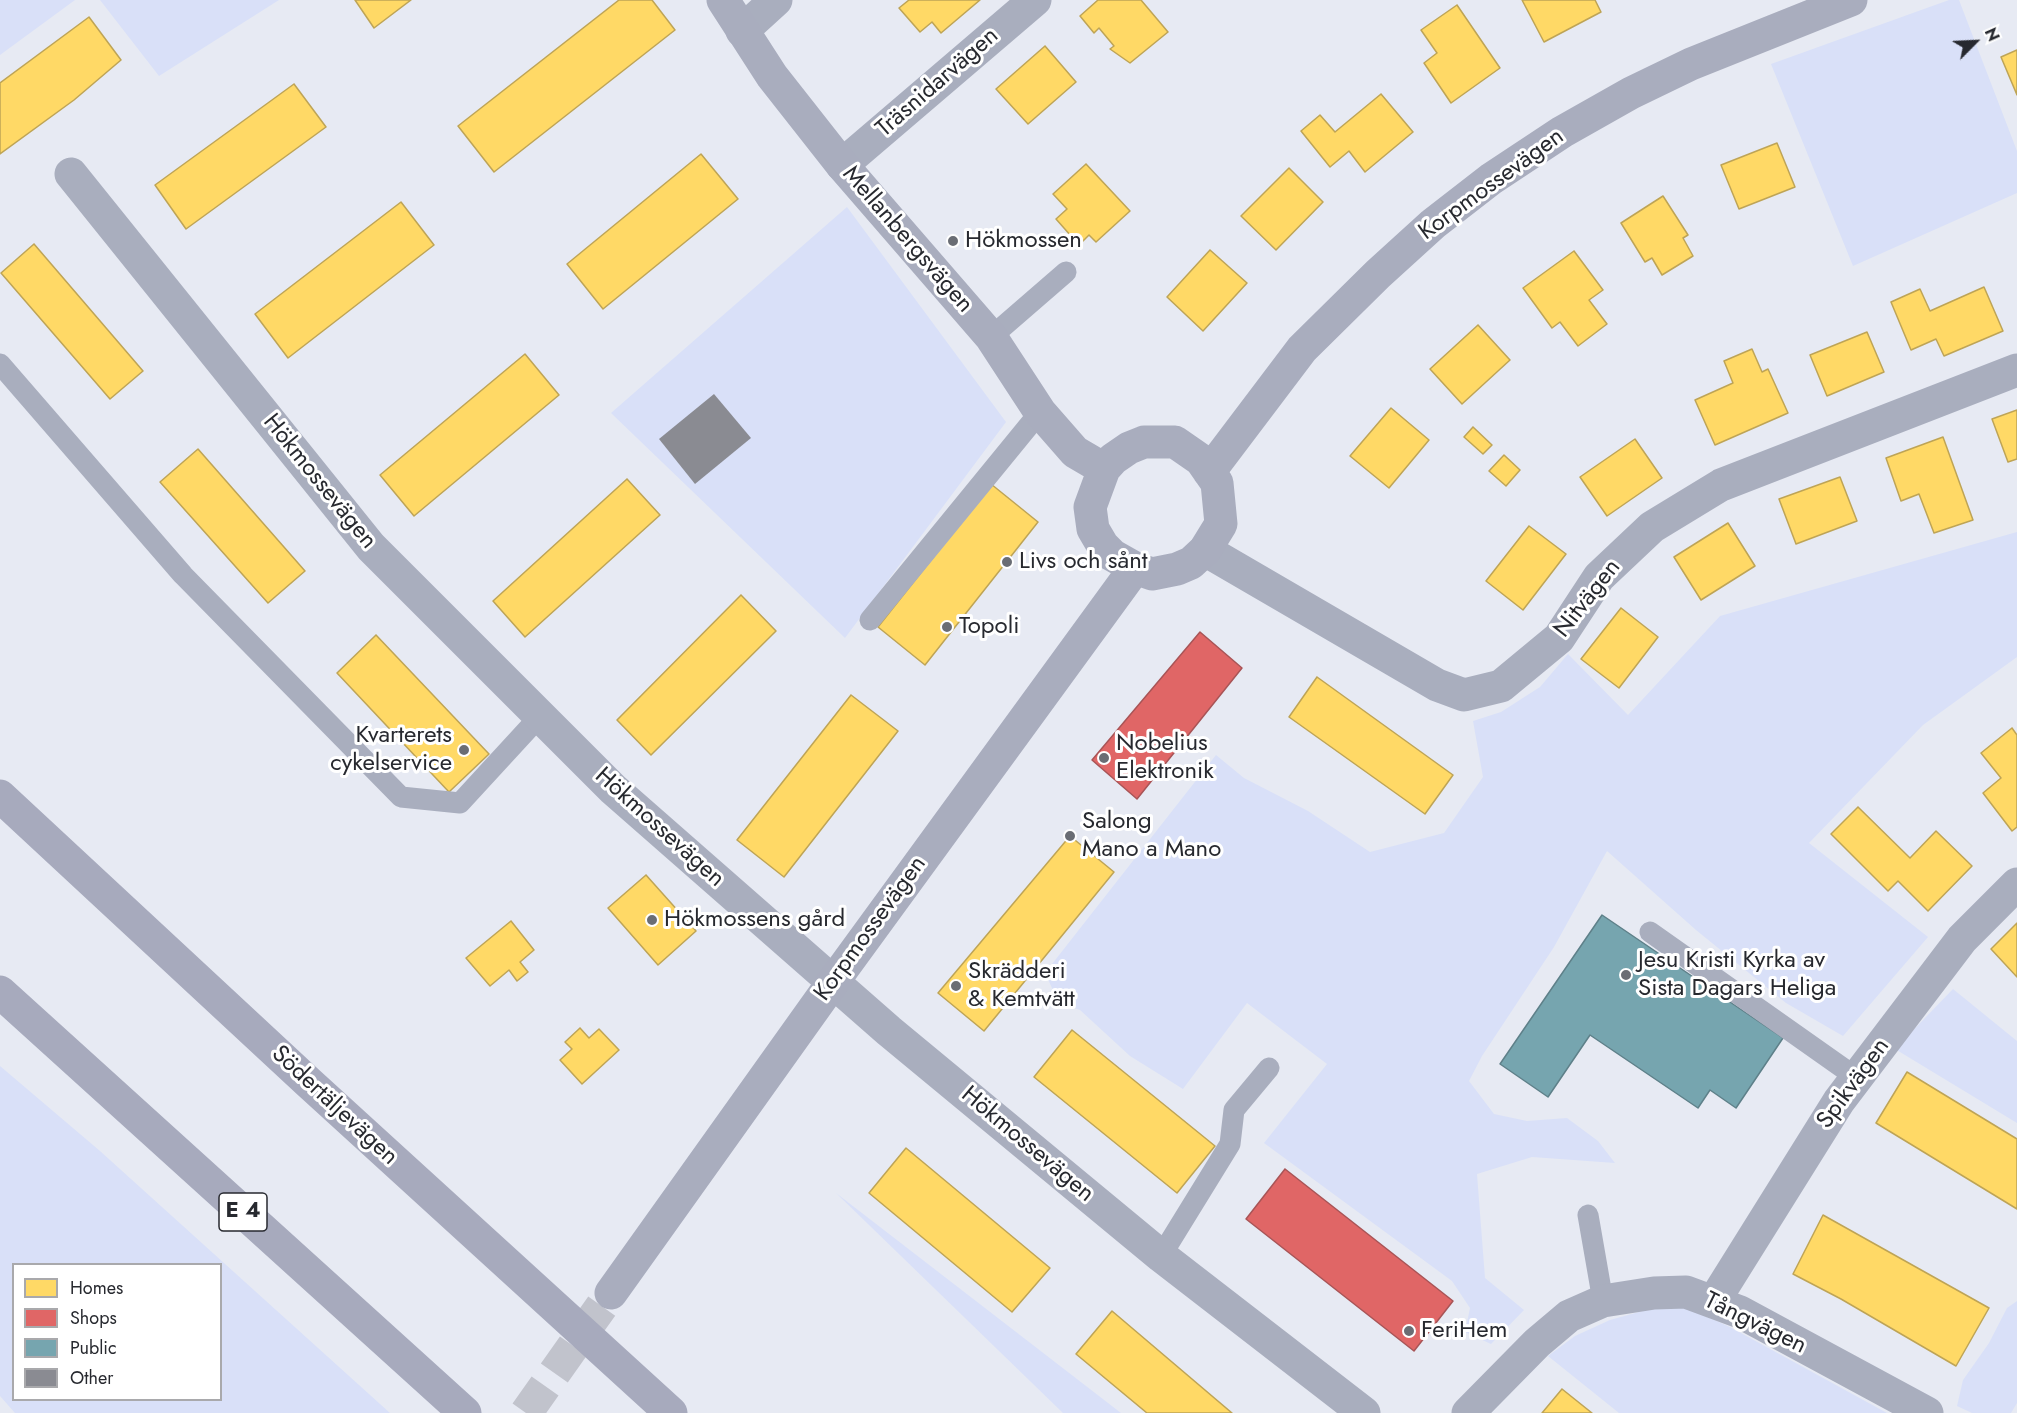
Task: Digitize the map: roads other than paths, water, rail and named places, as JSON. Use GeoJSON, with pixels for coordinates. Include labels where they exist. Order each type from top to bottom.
{"type":"FeatureCollection","features":[{"type":"Feature","properties":{"kind":"highway","name":"Södertäljevägen"},"geometry":{"type":"LineString","coordinates":[[0,796],[308,1082],[671,1413]]}},
{"type":"Feature","properties":{"kind":"highway","name":"E 4"},"geometry":{"type":"LineString","coordinates":[[0,992],[465,1413]]}},
{"type":"Feature","properties":{"kind":"street","name":"Mellanbergsvägen"},"geometry":{"type":"LineString","coordinates":[[723,0],[772,75],[842,165],[991,337],[1040,412],[1075,452],[1104,469]]}},
{"type":"Feature","properties":{"kind":"street"},"geometry":{"type":"LineString","coordinates":[[742,31],[776,0]]}},
{"type":"Feature","properties":{"kind":"street","name":"Träsnidarvägen"},"geometry":{"type":"LineString","coordinates":[[842,165],[1035,0]]}},
{"type":"Feature","properties":{"kind":"street","name":"Korpmossevägen"},"geometry":{"type":"LineString","coordinates":[[1209,472],[1302,350],[1378,273],[1433,224],[1491,179],[1562,132],[1631,93],[1692,64],[1851,0]]}},
{"type":"Feature","properties":{"kind":"street","name":"Hökmossevägen"},"geometry":{"type":"LineString","coordinates":[[71,174],[371,547],[613,789],[889,1030],[1161,1256],[1364,1413]]}},
{"type":"Feature","properties":{"kind":"street","name":"Nitvägen"},"geometry":{"type":"LineString","coordinates":[[1205,550],[1437,685],[1464,694],[1501,686],[1559,638],[1599,577],[1652,527],[1721,485],[2017,370]]}},
{"type":"Feature","properties":{"kind":"street"},"geometry":{"type":"LineString","coordinates":[[1144,442],[1175,442],[1201,460],[1209,472],[1217,483],[1221,524],[1205,550],[1191,563],[1177,569],[1152,574],[1135,568],[1112,555],[1103,546],[1093,529],[1090,507],[1104,469],[1113,459],[1129,448],[1144,442]]}},
{"type":"Feature","properties":{"kind":"street","name":"Korpmossevägen"},"geometry":{"type":"LineString","coordinates":[[611,1293],[833,982],[1135,568]]}},
{"type":"Feature","properties":{"kind":"street","name":"Spikvägen"},"geometry":{"type":"LineString","coordinates":[[1714,1301],[1839,1101],[1962,939],[2017,884]]}},
{"type":"Feature","properties":{"kind":"street","name":"Tångvägen"},"geometry":{"type":"LineString","coordinates":[[1468,1413],[1545,1336],[1569,1316],[1603,1301],[1654,1293],[1686,1292],[1740,1312],[1927,1413]]}},
{"type":"Feature","properties":{"kind":"lane"},"geometry":{"type":"LineString","coordinates":[[991,337],[1066,272]]}},
{"type":"Feature","properties":{"kind":"lane"},"geometry":{"type":"LineString","coordinates":[[0,364],[183,574],[401,797],[460,802],[540,716]]}},
{"type":"Feature","properties":{"kind":"lane"},"geometry":{"type":"LineString","coordinates":[[870,620],[1040,412]]}},
{"type":"Feature","properties":{"kind":"lane"},"geometry":{"type":"LineString","coordinates":[[1650,932],[1857,1078]]}},
{"type":"Feature","properties":{"kind":"lane"},"geometry":{"type":"LineString","coordinates":[[1161,1256],[1230,1144],[1234,1110],[1269,1068]]}},
{"type":"Feature","properties":{"kind":"lane"},"geometry":{"type":"LineString","coordinates":[[1588,1215],[1603,1301]]}},
{"type":"Feature","properties":{"kind":"tunnel"},"geometry":{"type":"LineString","coordinates":[[526,1413],[611,1293]]}},
{"type":"Feature","properties":{"kind":"place","name":"Hökmossen"},"geometry":{"type":"Point","coordinates":[953,241]}},
{"type":"Feature","properties":{"kind":"place","name":"Livs och sånt"},"geometry":{"type":"Point","coordinates":[1007,562]}},
{"type":"Feature","properties":{"kind":"place","name":"Topoli"},"geometry":{"type":"Point","coordinates":[947,627]}},
{"type":"Feature","properties":{"kind":"place","name":"Kvarterets cykelservice"},"geometry":{"type":"Point","coordinates":[464,750]}},
{"type":"Feature","properties":{"kind":"place","name":"Nobelius Elektronik"},"geometry":{"type":"Point","coordinates":[1104,758]}},
{"type":"Feature","properties":{"kind":"place","name":"Salong Mano a Mano"},"geometry":{"type":"Point","coordinates":[1070,836]}},
{"type":"Feature","properties":{"kind":"place","name":"Hökmossens gård"},"geometry":{"type":"Point","coordinates":[652,920]}},
{"type":"Feature","properties":{"kind":"place","name":"Jesu Kristi Kyrka av Sista Dagars Heliga"},"geometry":{"type":"Point","coordinates":[1626,975]}},
{"type":"Feature","properties":{"kind":"place","name":"Skrädderi & Kemtvätt"},"geometry":{"type":"Point","coordinates":[956,986]}},
{"type":"Feature","properties":{"kind":"place","name":"FeriHem"},"geometry":{"type":"Point","coordinates":[1409,1331]}}]}
